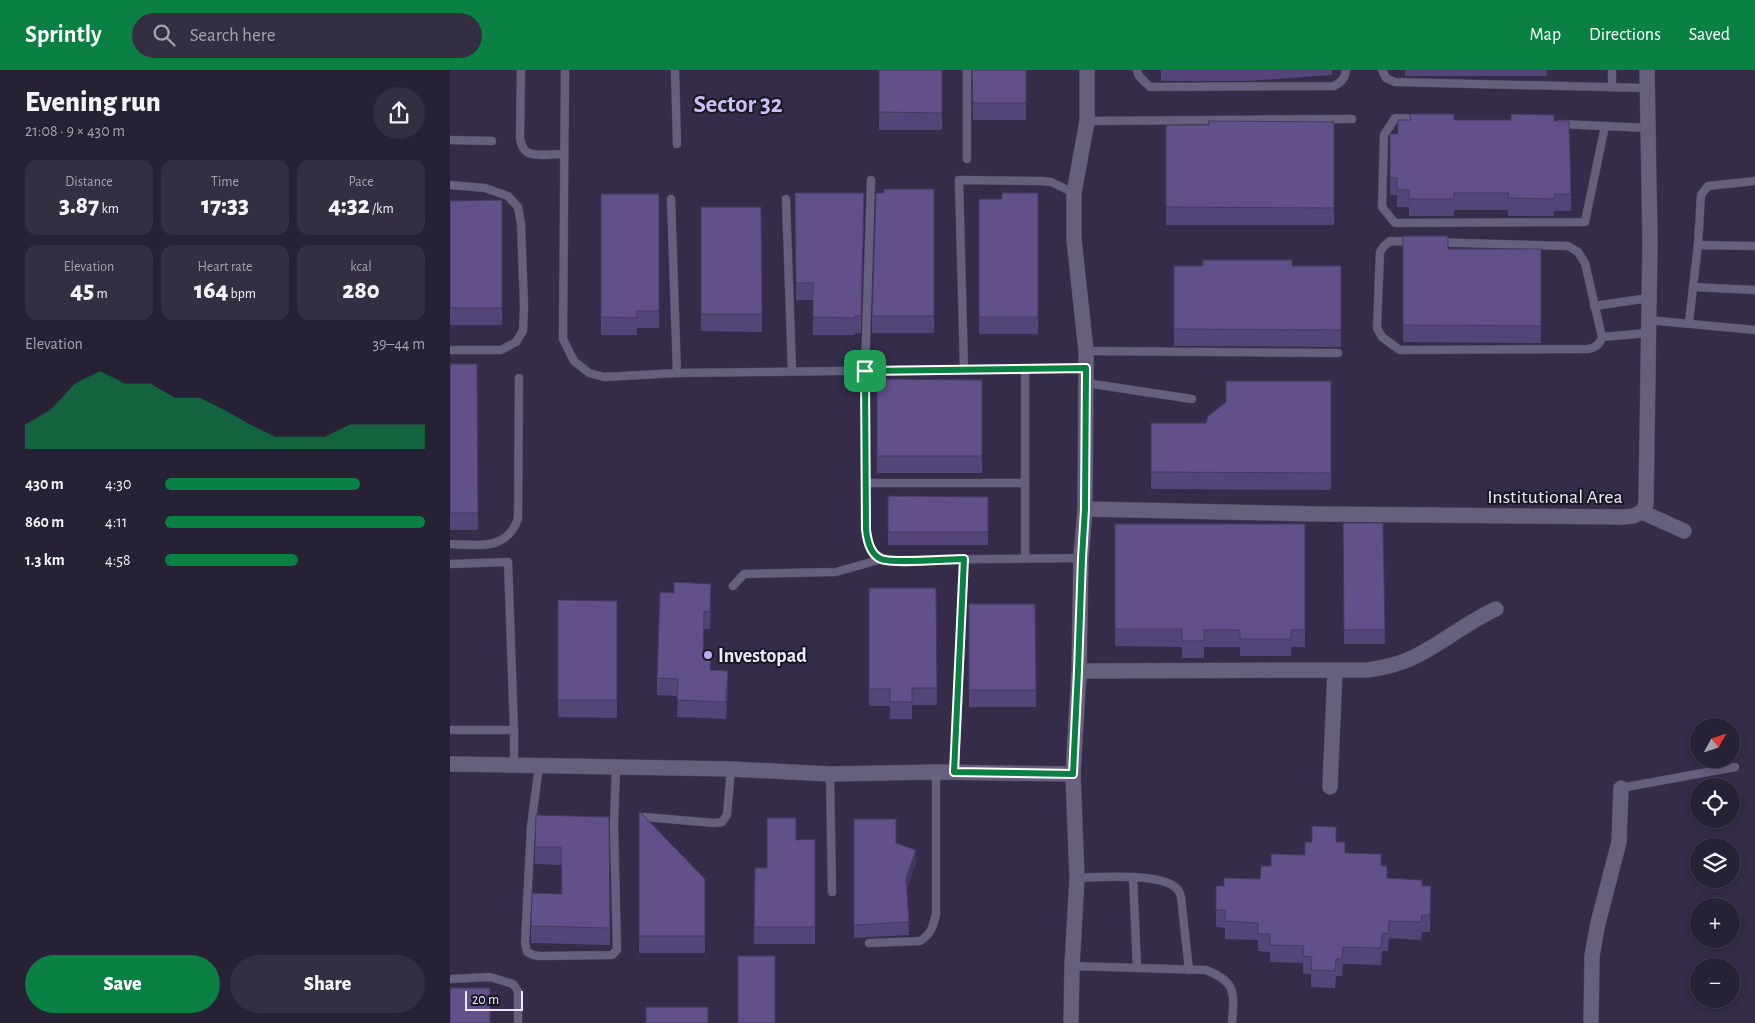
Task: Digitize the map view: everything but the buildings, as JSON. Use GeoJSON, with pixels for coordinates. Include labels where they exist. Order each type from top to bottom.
{"type":"FeatureCollection","features":[{"type":"Feature","properties":{"kind":"street"},"geometry":{"type":"LineString","coordinates":[[1071,1023],[1077,878],[1073,774],[1085,509],[1086,384],[1086,351],[1074,239],[1074,192],[1087,121],[1087,70]]}},
{"type":"Feature","properties":{"kind":"street","name":"Institutional Area"},"geometry":{"type":"LineString","coordinates":[[1085,509],[1310,514],[1613,516],[1633,516],[1642,512],[1646,504],[1650,241],[1647,70]]}},
{"type":"Feature","properties":{"kind":"street"},"geometry":{"type":"LineString","coordinates":[[1642,512],[1684,531]]}},
{"type":"Feature","properties":{"kind":"street"},"geometry":{"type":"LineString","coordinates":[[1078,671],[1368,670],[1394,665],[1416,656],[1478,617],[1496,609]]}},
{"type":"Feature","properties":{"kind":"street"},"geometry":{"type":"LineString","coordinates":[[1330,787],[1335,670]]}},
{"type":"Feature","properties":{"kind":"street"},"geometry":{"type":"LineString","coordinates":[[450,764],[731,769],[830,774],[954,772],[1073,774]]}},
{"type":"Feature","properties":{"kind":"street"},"geometry":{"type":"LineString","coordinates":[[1591,1023],[1592,956],[1618,842],[1621,788]]}},
{"type":"Feature","properties":{"kind":"lane"},"geometry":{"type":"LineString","coordinates":[[521,70],[520,138],[522,147],[527,152],[534,154],[564,154]]}},
{"type":"Feature","properties":{"kind":"lane"},"geometry":{"type":"LineString","coordinates":[[565,70],[563,339],[574,360],[589,373],[604,377],[677,372],[1086,368]]}},
{"type":"Feature","properties":{"kind":"lane"},"geometry":{"type":"LineString","coordinates":[[675,70],[678,144]]}},
{"type":"Feature","properties":{"kind":"lane"},"geometry":{"type":"LineString","coordinates":[[967,70],[967,159]]}},
{"type":"Feature","properties":{"kind":"lane"},"geometry":{"type":"LineString","coordinates":[[1137,70],[1139,76],[1150,88],[1334,86],[1346,76],[1346,70]]}},
{"type":"Feature","properties":{"kind":"lane"},"geometry":{"type":"LineString","coordinates":[[1382,70],[1386,78],[1395,82],[1646,88]]}},
{"type":"Feature","properties":{"kind":"lane"},"geometry":{"type":"LineString","coordinates":[[1612,70],[1612,87]]}},
{"type":"Feature","properties":{"kind":"lane"},"geometry":{"type":"LineString","coordinates":[[1433,120],[1395,118],[1384,135],[1382,207],[1395,223],[1585,222],[1605,126]]}},
{"type":"Feature","properties":{"kind":"lane"},"geometry":{"type":"LineString","coordinates":[[1087,121],[1352,119]]}},
{"type":"Feature","properties":{"kind":"lane"},"geometry":{"type":"LineString","coordinates":[[1548,124],[1648,128]]}},
{"type":"Feature","properties":{"kind":"lane"},"geometry":{"type":"LineString","coordinates":[[450,140],[492,141]]}},
{"type":"Feature","properties":{"kind":"lane"},"geometry":{"type":"LineString","coordinates":[[871,180],[865,371],[866,529],[867,540],[873,552],[882,559]]}},
{"type":"Feature","properties":{"kind":"lane"},"geometry":{"type":"LineString","coordinates":[[964,369],[959,180],[1042,181],[1051,182],[1074,192]]}},
{"type":"Feature","properties":{"kind":"lane"},"geometry":{"type":"LineString","coordinates":[[1690,323],[1701,195],[1708,186],[1755,182]]}},
{"type":"Feature","properties":{"kind":"lane"},"geometry":{"type":"LineString","coordinates":[[450,185],[485,188],[508,196],[518,208],[522,224],[524,306],[523,331],[516,342],[501,350],[450,350]]}},
{"type":"Feature","properties":{"kind":"lane"},"geometry":{"type":"LineString","coordinates":[[670,199],[677,372]]}},
{"type":"Feature","properties":{"kind":"lane"},"geometry":{"type":"LineString","coordinates":[[786,199],[792,371]]}},
{"type":"Feature","properties":{"kind":"lane"},"geometry":{"type":"LineString","coordinates":[[1390,241],[1568,246],[1578,252],[1585,263],[1594,306],[1602,337],[1597,346],[1588,349],[1400,350],[1382,337],[1377,328],[1380,252],[1390,241]]}},
{"type":"Feature","properties":{"kind":"lane"},"geometry":{"type":"LineString","coordinates":[[1698,245],[1755,246]]}},
{"type":"Feature","properties":{"kind":"lane"},"geometry":{"type":"LineString","coordinates":[[1693,287],[1755,290]]}},
{"type":"Feature","properties":{"kind":"lane"},"geometry":{"type":"LineString","coordinates":[[1594,306],[1648,298]]}},
{"type":"Feature","properties":{"kind":"lane"},"geometry":{"type":"LineString","coordinates":[[1602,337],[1648,326],[1690,323],[1755,330]]}},
{"type":"Feature","properties":{"kind":"lane"},"geometry":{"type":"LineString","coordinates":[[1086,351],[1338,353]]}},
{"type":"Feature","properties":{"kind":"lane"},"geometry":{"type":"LineString","coordinates":[[1024,558],[1025,370]]}},
{"type":"Feature","properties":{"kind":"lane"},"geometry":{"type":"LineString","coordinates":[[450,544],[490,545],[501,541],[514,529],[518,519],[519,378]]}},
{"type":"Feature","properties":{"kind":"lane"},"geometry":{"type":"LineString","coordinates":[[1086,384],[1192,399]]}},
{"type":"Feature","properties":{"kind":"lane"},"geometry":{"type":"LineString","coordinates":[[866,482],[1025,483]]}},
{"type":"Feature","properties":{"kind":"lane"},"geometry":{"type":"LineString","coordinates":[[733,586],[744,574],[836,572],[882,559],[1082,558]]}},
{"type":"Feature","properties":{"kind":"lane"},"geometry":{"type":"LineString","coordinates":[[954,772],[964,559]]}},
{"type":"Feature","properties":{"kind":"lane"},"geometry":{"type":"LineString","coordinates":[[450,564],[508,562],[514,765]]}},
{"type":"Feature","properties":{"kind":"lane"},"geometry":{"type":"LineString","coordinates":[[450,730],[514,730]]}},
{"type":"Feature","properties":{"kind":"lane"},"geometry":{"type":"LineString","coordinates":[[539,766],[532,820],[525,943],[527,952],[540,956],[612,955],[617,950],[614,820],[616,767]]}},
{"type":"Feature","properties":{"kind":"lane"},"geometry":{"type":"LineString","coordinates":[[1621,788],[1731,768]]}},
{"type":"Feature","properties":{"kind":"lane"},"geometry":{"type":"LineString","coordinates":[[644,817],[715,824],[722,822],[727,815],[731,769]]}},
{"type":"Feature","properties":{"kind":"lane"},"geometry":{"type":"LineString","coordinates":[[870,943],[920,941],[933,929],[936,914],[936,772]]}},
{"type":"Feature","properties":{"kind":"lane"},"geometry":{"type":"LineString","coordinates":[[830,774],[832,892]]}},
{"type":"Feature","properties":{"kind":"lane"},"geometry":{"type":"LineString","coordinates":[[532,820],[541,820]]}},
{"type":"Feature","properties":{"kind":"lane"},"geometry":{"type":"LineString","coordinates":[[605,820],[614,820]]}},
{"type":"Feature","properties":{"kind":"lane"},"geometry":{"type":"LineString","coordinates":[[1077,878],[1133,877],[1166,882],[1176,887],[1181,897],[1189,970]]}},
{"type":"Feature","properties":{"kind":"lane"},"geometry":{"type":"LineString","coordinates":[[1133,877],[1137,968]]}},
{"type":"Feature","properties":{"kind":"lane"},"geometry":{"type":"LineString","coordinates":[[1072,966],[1206,970],[1221,976],[1231,986],[1234,1000],[1232,1023]]}},
{"type":"Feature","properties":{"kind":"lane"},"geometry":{"type":"LineString","coordinates":[[450,979],[490,977],[513,984],[518,991],[518,1023]]}},
{"type":"Feature","properties":{"kind":"place","name":"Investopad"},"geometry":{"type":"Point","coordinates":[708,655]}},
{"type":"Feature","properties":{"kind":"district","name":"Sector 32"},"geometry":{"type":"Point","coordinates":[738,103]}},
{"type":"Feature","properties":{"kind":"route"},"geometry":{"type":"LineString","coordinates":[[1086,368],[1085,509],[1073,774],[954,772],[964,559],[894,560],[882,559],[873,552],[867,540],[866,529],[865,371],[1086,368]]}}]}
